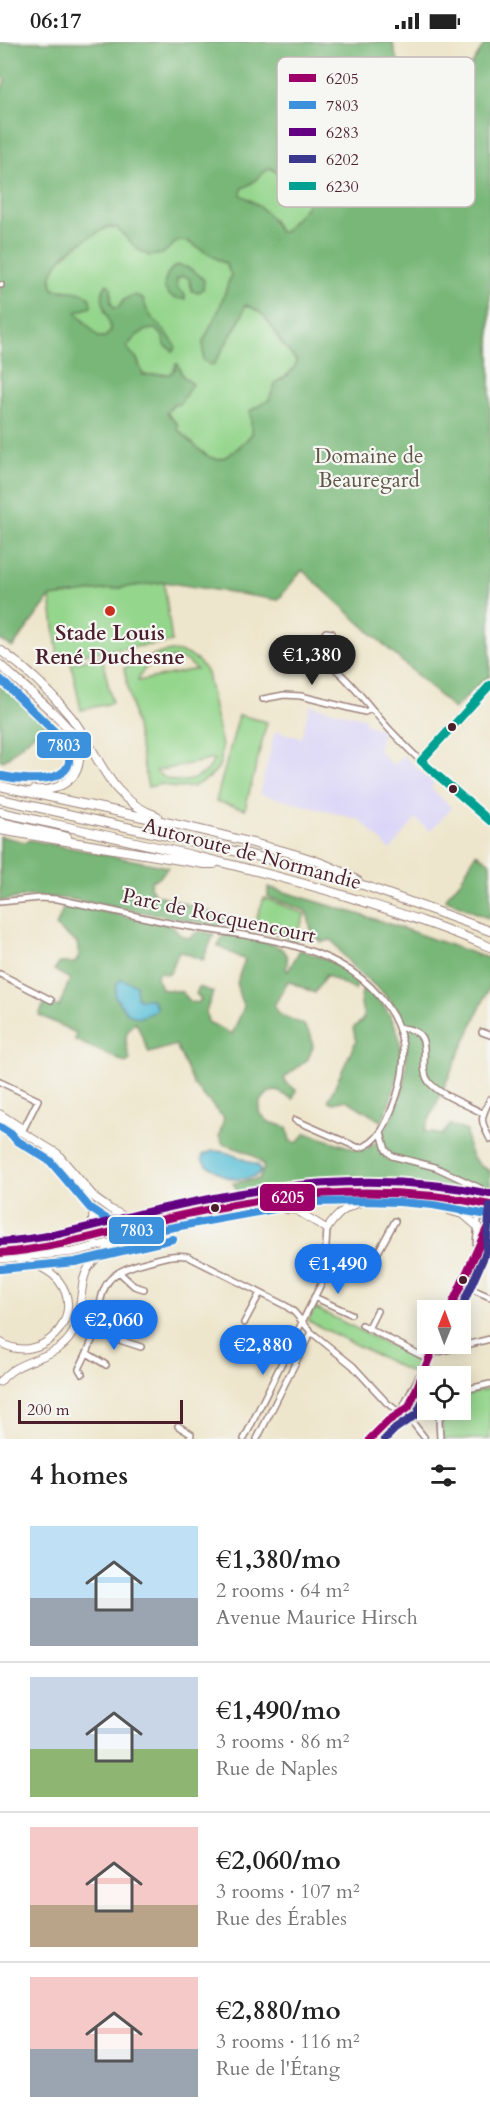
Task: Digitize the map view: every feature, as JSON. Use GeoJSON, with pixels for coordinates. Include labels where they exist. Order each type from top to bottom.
{"type":"FeatureCollection","features":[{"type":"Feature","properties":{"kind":"highway"},"geometry":{"type":"LineString","coordinates":[[0,650],[18,662],[47,688],[72,718],[112,784],[127,800],[154,815],[194,828]]}},
{"type":"Feature","properties":{"kind":"highway"},"geometry":{"type":"LineString","coordinates":[[0,665],[67,728],[77,742],[80,759],[75,774],[61,787],[49,790],[10,789]]}},
{"type":"Feature","properties":{"kind":"highway"},"geometry":{"type":"LineString","coordinates":[[0,786],[194,828],[273,848],[336,868],[366,885]]}},
{"type":"Feature","properties":{"kind":"highway","name":"Autoroute de Normandie"},"geometry":{"type":"LineString","coordinates":[[0,799],[252,855],[366,885],[490,931]]}},
{"type":"Feature","properties":{"kind":"highway","name":"Autoroute de Normandie"},"geometry":{"type":"LineString","coordinates":[[0,812],[306,884],[387,909],[490,947]]}},
{"type":"Feature","properties":{"kind":"highway"},"geometry":{"type":"LineString","coordinates":[[0,822],[117,849],[204,864],[224,863]]}},
{"type":"Feature","properties":{"kind":"highway"},"geometry":{"type":"LineString","coordinates":[[0,830],[93,847],[117,849]]}},
{"type":"Feature","properties":{"kind":"main road"},"geometry":{"type":"LineString","coordinates":[[0,1114],[20,1127],[22,1132]]}},
{"type":"Feature","properties":{"kind":"main road"},"geometry":{"type":"LineString","coordinates":[[0,1121],[22,1132],[64,1160],[96,1199],[110,1209],[128,1218],[149,1222]]}},
{"type":"Feature","properties":{"kind":"main road"},"geometry":{"type":"LineString","coordinates":[[38,1143],[69,1174],[93,1208],[93,1221],[90,1227],[69,1243]]}},
{"type":"Feature","properties":{"kind":"main road"},"geometry":{"type":"LineString","coordinates":[[0,1253],[69,1243],[149,1222],[312,1192],[364,1190],[400,1192],[490,1205]]}},
{"type":"Feature","properties":{"kind":"main road"},"geometry":{"type":"LineString","coordinates":[[479,1211],[481,1197],[488,1194]]}},
{"type":"Feature","properties":{"kind":"main road"},"geometry":{"type":"LineString","coordinates":[[0,1259],[73,1252],[196,1222],[313,1200],[350,1198],[386,1200],[490,1214]]}},
{"type":"Feature","properties":{"kind":"main road"},"geometry":{"type":"LineString","coordinates":[[251,1211],[256,1213],[292,1209],[327,1229],[348,1207],[358,1203],[386,1200]]}},
{"type":"Feature","properties":{"kind":"main road"},"geometry":{"type":"LineString","coordinates":[[441,1206],[443,1209],[464,1215],[478,1227]]}},
{"type":"Feature","properties":{"kind":"main road"},"geometry":{"type":"LineString","coordinates":[[0,1382],[10,1371],[62,1347],[72,1334],[78,1313],[81,1284],[86,1272],[95,1259],[124,1241]]}},
{"type":"Feature","properties":{"kind":"main road"},"geometry":{"type":"LineString","coordinates":[[0,1342],[13,1349],[36,1348],[53,1338],[65,1321],[68,1309],[67,1299],[59,1281],[39,1267],[17,1258]]}},
{"type":"Feature","properties":{"kind":"street"},"geometry":{"type":"LineString","coordinates":[[335,667],[334,637],[332,633],[326,632],[323,636],[322,652],[325,661],[335,667],[421,761],[490,821]]}},
{"type":"Feature","properties":{"kind":"street"},"geometry":{"type":"LineString","coordinates":[[421,761],[490,685]]}},
{"type":"Feature","properties":{"kind":"street"},"geometry":{"type":"LineString","coordinates":[[262,699],[293,695],[365,712],[371,709]]}},
{"type":"Feature","properties":{"kind":"street","name":"Parc de Rocquencourt"},"geometry":{"type":"LineString","coordinates":[[0,902],[58,899],[175,924],[243,934],[324,956],[350,970],[386,1003],[400,1028],[405,1057],[394,1104],[381,1132],[372,1142],[359,1148],[295,1120]]}},
{"type":"Feature","properties":{"kind":"street"},"geometry":{"type":"LineString","coordinates":[[0,974],[51,1000]]}},
{"type":"Feature","properties":{"kind":"street"},"geometry":{"type":"LineString","coordinates":[[400,1028],[412,1029],[424,1044],[426,1077],[430,1083],[482,1113]]}},
{"type":"Feature","properties":{"kind":"street"},"geometry":{"type":"LineString","coordinates":[[482,1032],[490,1035]]}},
{"type":"Feature","properties":{"kind":"street"},"geometry":{"type":"LineString","coordinates":[[0,1082],[38,1100],[22,1132]]}},
{"type":"Feature","properties":{"kind":"street"},"geometry":{"type":"LineString","coordinates":[[489,1102],[482,1113],[483,1126],[490,1139]]}},
{"type":"Feature","properties":{"kind":"street"},"geometry":{"type":"LineString","coordinates":[[381,1132],[386,1150],[392,1156],[435,1167],[488,1194]]}},
{"type":"Feature","properties":{"kind":"street"},"geometry":{"type":"LineString","coordinates":[[476,1250],[479,1211]]}},
{"type":"Feature","properties":{"kind":"street"},"geometry":{"type":"LineString","coordinates":[[325,1253],[357,1269],[365,1269],[371,1265],[395,1221]]}},
{"type":"Feature","properties":{"kind":"street"},"geometry":{"type":"LineString","coordinates":[[453,1300],[476,1250],[488,1232],[490,1222]]}},
{"type":"Feature","properties":{"kind":"street"},"geometry":{"type":"LineString","coordinates":[[244,1439],[326,1273],[327,1229]]}},
{"type":"Feature","properties":{"kind":"street"},"geometry":{"type":"LineString","coordinates":[[82,1374],[79,1369],[95,1332],[103,1288],[111,1277],[126,1267],[174,1254],[187,1256],[294,1312],[311,1332],[353,1366],[410,1426],[425,1438]]}},
{"type":"Feature","properties":{"kind":"street"},"geometry":{"type":"LineString","coordinates":[[119,1272],[134,1286],[144,1289]]}},
{"type":"Feature","properties":{"kind":"street"},"geometry":{"type":"LineString","coordinates":[[460,1284],[490,1297]]}},
{"type":"Feature","properties":{"kind":"street"},"geometry":{"type":"LineString","coordinates":[[244,1323],[260,1293]]}},
{"type":"Feature","properties":{"kind":"street"},"geometry":{"type":"LineString","coordinates":[[314,1298],[351,1314]]}},
{"type":"Feature","properties":{"kind":"street"},"geometry":{"type":"LineString","coordinates":[[99,1306],[109,1311]]}},
{"type":"Feature","properties":{"kind":"street"},"geometry":{"type":"LineString","coordinates":[[377,1311],[365,1327],[429,1357],[490,1339]]}},
{"type":"Feature","properties":{"kind":"street"},"geometry":{"type":"LineString","coordinates":[[95,1332],[141,1347]]}},
{"type":"Feature","properties":{"kind":"street"},"geometry":{"type":"LineString","coordinates":[[257,1439],[311,1332]]}},
{"type":"Feature","properties":{"kind":"street"},"geometry":{"type":"LineString","coordinates":[[87,1353],[106,1365]]}},
{"type":"Feature","properties":{"kind":"street"},"geometry":{"type":"LineString","coordinates":[[370,1439],[388,1421],[400,1413],[410,1401],[430,1354]]}},
{"type":"Feature","properties":{"kind":"street"},"geometry":{"type":"LineString","coordinates":[[471,1388],[490,1384]]}},
{"type":"Feature","properties":{"kind":"street"},"geometry":{"type":"LineString","coordinates":[[410,1401],[417,1400]]}},
{"type":"Feature","properties":{"kind":"street"},"geometry":{"type":"LineString","coordinates":[[251,1408],[258,1411]]}},
{"type":"Feature","properties":{"kind":"street"},"geometry":{"type":"LineString","coordinates":[[439,1420],[440,1439]]}},
{"type":"Feature","properties":{"kind":"street"},"geometry":{"type":"LineString","coordinates":[[178,1426],[191,1434],[190,1439]]}},
{"type":"Feature","properties":{"kind":"shaded area"},"geometry":{"type":"Polygon","coordinates":[[[310,705],[366,719],[365,724],[383,730],[378,751],[394,765],[404,756],[434,784],[431,788],[452,808],[430,831],[416,819],[390,850],[360,820],[261,794],[259,796],[275,731],[301,738],[310,705]]]}},
{"type":"Feature","properties":{"kind":"green space","name":"Domaine de Beauregard"},"geometry":{"type":"Polygon","coordinates":[[[0,42],[393,42],[396,57],[277,57],[277,174],[270,168],[242,188],[241,195],[263,210],[272,219],[279,232],[284,232],[306,207],[475,207],[475,60],[486,42],[490,42],[490,676],[454,709],[302,570],[278,600],[164,582],[50,597],[13,647],[0,640],[0,93],[5,79],[0,73],[0,42]],[[108,227],[79,244],[61,259],[52,277],[52,288],[87,295],[91,307],[76,312],[98,337],[105,337],[111,331],[102,295],[107,284],[111,287],[111,303],[114,308],[119,307],[130,296],[137,296],[144,300],[149,314],[173,341],[176,348],[173,351],[165,345],[163,336],[155,329],[138,334],[127,348],[137,359],[143,375],[170,374],[178,364],[182,375],[192,384],[180,404],[173,405],[167,413],[178,425],[177,429],[207,455],[221,458],[229,455],[252,434],[250,411],[269,400],[276,382],[289,374],[297,361],[263,315],[245,305],[242,316],[214,364],[210,365],[203,360],[203,342],[219,310],[231,275],[226,264],[187,241],[178,241],[162,254],[149,256],[137,249],[117,228],[108,227]]]}},
{"type":"Feature","properties":{"kind":"green space"},"geometry":{"type":"Polygon","coordinates":[[[270,168],[277,173],[277,207],[306,207],[284,232],[279,232],[273,220],[240,195],[242,188],[270,168]]]}},
{"type":"Feature","properties":{"kind":"green space"},"geometry":{"type":"Polygon","coordinates":[[[108,227],[117,228],[124,236],[162,254],[178,241],[187,241],[226,264],[231,275],[219,310],[203,342],[214,364],[242,317],[245,305],[263,315],[297,362],[289,374],[276,382],[269,400],[250,411],[252,434],[229,455],[214,458],[207,455],[177,429],[178,425],[167,413],[191,384],[182,375],[178,364],[170,374],[143,375],[137,359],[126,348],[138,334],[150,329],[155,329],[173,341],[145,310],[123,300],[119,308],[114,308],[111,303],[111,287],[104,310],[111,321],[111,331],[105,337],[98,337],[76,312],[81,309],[66,290],[58,291],[52,288],[52,277],[61,259],[79,244],[108,227]]]}},
{"type":"Feature","properties":{"kind":"green space"},"geometry":{"type":"Polygon","coordinates":[[[177,265],[192,270],[201,277],[204,280],[203,289],[198,293],[192,291],[189,278],[182,276],[177,279],[177,284],[179,290],[185,294],[185,299],[174,298],[167,293],[165,279],[177,265]]]}},
{"type":"Feature","properties":{"kind":"green space","name":"Stade Louis René Duchesne"},"geometry":{"type":"Polygon","coordinates":[[[164,582],[172,642],[58,657],[50,597],[164,582]]]}},
{"type":"Feature","properties":{"kind":"green space"},"geometry":{"type":"Polygon","coordinates":[[[172,651],[188,655],[197,660],[207,673],[222,746],[218,768],[209,778],[192,787],[174,788],[162,784],[148,787],[124,668],[172,651]],[[174,658],[162,660],[147,667],[138,681],[196,669],[187,661],[174,658]],[[214,759],[156,771],[171,780],[188,780],[204,773],[214,759]]]}},
{"type":"Feature","properties":{"kind":"green space"},"geometry":{"type":"Polygon","coordinates":[[[102,656],[112,703],[81,710],[71,663],[102,656]]]}},
{"type":"Feature","properties":{"kind":"green space"},"geometry":{"type":"Polygon","coordinates":[[[0,673],[49,720],[4,761],[0,760],[0,673]]]}},
{"type":"Feature","properties":{"kind":"green space"},"geometry":{"type":"Polygon","coordinates":[[[239,715],[267,722],[245,809],[216,801],[239,715]]]}},
{"type":"Feature","properties":{"kind":"green space"},"geometry":{"type":"Polygon","coordinates":[[[0,836],[168,867],[160,877],[151,881],[150,887],[155,894],[226,917],[224,927],[70,899],[29,896],[0,901],[0,836]]]}},
{"type":"Feature","properties":{"kind":"green space"},"geometry":{"type":"Polygon","coordinates":[[[476,853],[490,862],[490,919],[445,899],[461,880],[476,853]]]}},
{"type":"Feature","properties":{"kind":"green space"},"geometry":{"type":"Polygon","coordinates":[[[268,887],[384,922],[490,959],[490,986],[424,1131],[442,1135],[450,1125],[467,1131],[471,1155],[478,1164],[490,1171],[490,1189],[476,1189],[470,1193],[393,1182],[326,1182],[240,1195],[233,1183],[259,1179],[264,1168],[252,1155],[223,1144],[219,1136],[224,1118],[194,1085],[176,1045],[149,1053],[136,1022],[126,1034],[130,1060],[126,1063],[75,1040],[76,1033],[39,1015],[45,1002],[59,1007],[70,979],[54,970],[59,963],[75,963],[79,956],[77,943],[56,927],[64,906],[76,906],[173,926],[180,935],[189,938],[199,931],[214,934],[203,960],[179,951],[170,973],[165,974],[159,971],[157,978],[161,989],[182,992],[191,1002],[198,1003],[201,999],[196,994],[199,987],[213,992],[206,1012],[208,1022],[232,1034],[244,1007],[237,984],[245,960],[218,946],[224,934],[265,942],[280,948],[287,955],[286,969],[288,971],[300,950],[324,958],[345,970],[358,981],[355,990],[326,975],[315,993],[288,981],[274,1006],[278,1014],[303,1024],[311,1035],[313,1047],[308,1059],[284,1078],[286,1083],[296,1090],[293,1099],[277,1091],[269,1092],[260,1102],[259,1112],[269,1122],[287,1127],[290,1141],[297,1143],[306,1133],[358,1150],[369,1148],[381,1137],[396,1109],[405,1078],[406,1047],[399,1016],[388,998],[355,969],[332,940],[322,942],[314,935],[306,911],[268,897],[268,887]]]}},
{"type":"Feature","properties":{"kind":"green space"},"geometry":{"type":"Polygon","coordinates":[[[264,898],[305,914],[295,941],[254,925],[264,898]]]}},
{"type":"Feature","properties":{"kind":"green space"},"geometry":{"type":"Polygon","coordinates":[[[364,985],[392,1018],[401,1049],[396,1082],[382,1122],[347,1100],[333,1103],[328,1101],[356,1041],[353,1028],[362,1021],[364,1016],[361,995],[364,985]]]}},
{"type":"Feature","properties":{"kind":"green space"},"geometry":{"type":"Polygon","coordinates":[[[315,1308],[421,1361],[414,1374],[308,1321],[315,1308]]]}},
{"type":"Feature","properties":{"kind":"green space"},"geometry":{"type":"Polygon","coordinates":[[[490,1388],[490,1439],[443,1439],[443,1420],[471,1420],[471,1393],[490,1388]]]}},
{"type":"Feature","properties":{"kind":"water"},"geometry":{"type":"Polygon","coordinates":[[[121,979],[136,985],[139,999],[152,999],[157,1007],[154,1012],[138,1018],[126,1012],[115,996],[116,985],[121,979]]]}},
{"type":"Feature","properties":{"kind":"water"},"geometry":{"type":"Polygon","coordinates":[[[212,1151],[230,1154],[258,1165],[261,1172],[243,1179],[221,1175],[202,1159],[203,1155],[212,1151]]]}},
{"type":"Feature","properties":{"kind":"transit line","name":"7803"},"geometry":{"type":"LineString","coordinates":[[0,679],[59,736],[68,752],[69,763],[64,771],[43,779],[2,776]]}},
{"type":"Feature","properties":{"kind":"transit line","name":"6230"},"geometry":{"type":"LineString","coordinates":[[421,761],[490,685]]}},
{"type":"Feature","properties":{"kind":"transit line","name":"6230"},"geometry":{"type":"LineString","coordinates":[[421,761],[490,821]]}},
{"type":"Feature","properties":{"kind":"transit line","name":"7803"},"geometry":{"type":"LineString","coordinates":[[0,1127],[50,1161],[90,1208],[124,1228],[147,1232],[313,1202],[399,1202],[433,1205],[488,1215]]}},
{"type":"Feature","properties":{"kind":"transit line","name":"6283"},"geometry":{"type":"LineString","coordinates":[[0,1242],[59,1234],[198,1201],[281,1187],[323,1183],[406,1183],[490,1194]]}},
{"type":"Feature","properties":{"kind":"transit line","name":"6205"},"geometry":{"type":"LineString","coordinates":[[0,1253],[59,1244],[198,1212],[281,1198],[364,1192],[447,1198],[490,1205]]}},
{"type":"Feature","properties":{"kind":"transit line","name":"6202"},"geometry":{"type":"LineString","coordinates":[[465,1300],[486,1252],[490,1206]]}},
{"type":"Feature","properties":{"kind":"transit line","name":"6205"},"geometry":{"type":"LineString","coordinates":[[454,1300],[490,1222]]}},
{"type":"Feature","properties":{"kind":"transit line","name":"7803"},"geometry":{"type":"LineString","coordinates":[[1,1269],[75,1262],[173,1239]]}},
{"type":"Feature","properties":{"kind":"transit line","name":"6205"},"geometry":{"type":"LineString","coordinates":[[370,1439],[388,1421],[409,1407],[431,1354]]}},
{"type":"Feature","properties":{"kind":"transit line","name":"6202"},"geometry":{"type":"LineString","coordinates":[[385,1439],[417,1414]]}},
{"type":"Feature","properties":{"kind":"place","name":"Stade Louis René Duchesne"},"geometry":{"type":"Point","coordinates":[110,611]}}]}
